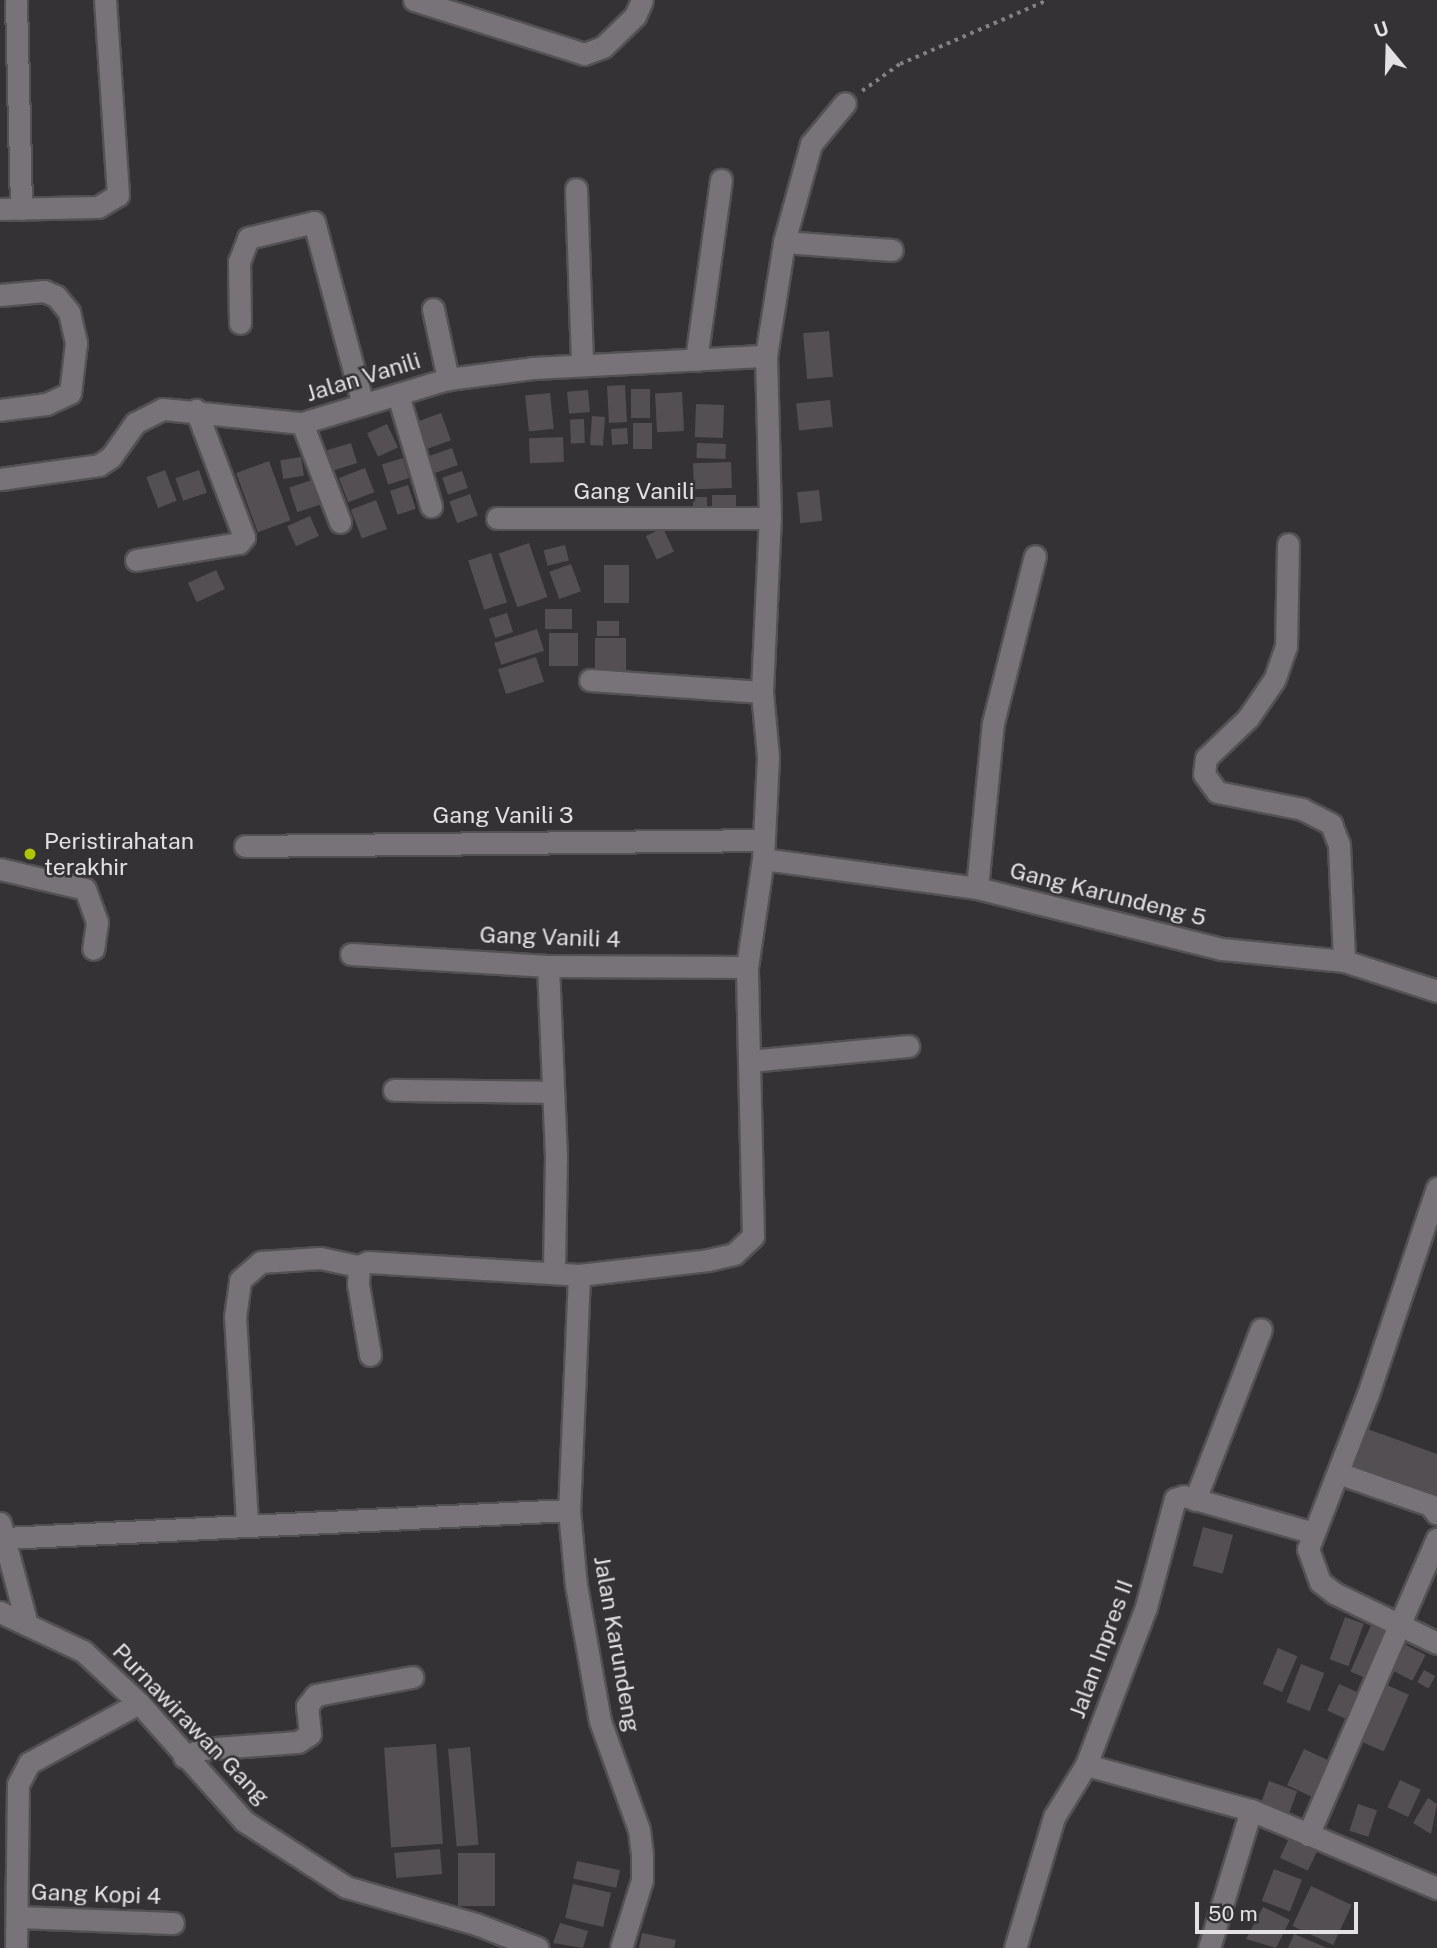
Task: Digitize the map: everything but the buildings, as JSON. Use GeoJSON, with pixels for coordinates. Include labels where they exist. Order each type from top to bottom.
{"type":"FeatureCollection","features":[{"type":"Feature","properties":{"kind":"street"},"geometry":{"type":"LineString","coordinates":[[0,209],[98,207],[118,195],[105,0]]}},
{"type":"Feature","properties":{"kind":"street"},"geometry":{"type":"LineString","coordinates":[[418,1],[584,54],[604,47],[635,16],[642,0]]}},
{"type":"Feature","properties":{"kind":"street"},"geometry":{"type":"LineString","coordinates":[[16,1],[22,209]]}},
{"type":"Feature","properties":{"kind":"street"},"geometry":{"type":"LineString","coordinates":[[247,1523],[235,1317],[240,1280],[261,1262],[320,1258],[359,1266],[381,1260],[554,1271],[579,1275],[708,1260],[734,1254],[753,1236],[747,967],[762,849],[768,757],[762,692],[770,518],[766,356],[784,242],[811,144],[845,103]]}},
{"type":"Feature","properties":{"kind":"street"},"geometry":{"type":"LineString","coordinates":[[696,360],[720,180]]}},
{"type":"Feature","properties":{"kind":"street"},"geometry":{"type":"LineString","coordinates":[[576,189],[582,365]]}},
{"type":"Feature","properties":{"kind":"street"},"geometry":{"type":"LineString","coordinates":[[240,323],[239,262],[248,238],[314,222],[363,405]]}},
{"type":"Feature","properties":{"kind":"street"},"geometry":{"type":"LineString","coordinates":[[784,242],[892,250]]}},
{"type":"Feature","properties":{"kind":"street"},"geometry":{"type":"LineString","coordinates":[[0,295],[44,291],[56,296],[69,312],[76,343],[70,393],[46,404],[0,410]]}},
{"type":"Feature","properties":{"kind":"street"},"geometry":{"type":"LineString","coordinates":[[433,309],[449,379]]}},
{"type":"Feature","properties":{"kind":"street","name":"Jalan Vanili"},"geometry":{"type":"LineString","coordinates":[[0,479],[99,465],[147,413],[196,410],[302,423],[449,379],[582,365],[766,356]]}},
{"type":"Feature","properties":{"kind":"street"},"geometry":{"type":"LineString","coordinates":[[398,395],[431,506]]}},
{"type":"Feature","properties":{"kind":"street"},"geometry":{"type":"LineString","coordinates":[[136,560],[239,543],[244,537],[196,410]]}},
{"type":"Feature","properties":{"kind":"street"},"geometry":{"type":"LineString","coordinates":[[302,423],[340,522]]}},
{"type":"Feature","properties":{"kind":"street","name":"Gang Vanili"},"geometry":{"type":"LineString","coordinates":[[497,518],[770,518]]}},
{"type":"Feature","properties":{"kind":"street"},"geometry":{"type":"LineString","coordinates":[[1288,544],[1286,646],[1278,669],[1248,718],[1206,758],[1203,774],[1217,792],[1302,809],[1331,824],[1339,845],[1344,961]]}},
{"type":"Feature","properties":{"kind":"street"},"geometry":{"type":"LineString","coordinates":[[977,888],[993,723],[1035,556]]}},
{"type":"Feature","properties":{"kind":"street"},"geometry":{"type":"LineString","coordinates":[[590,680],[762,692]]}},
{"type":"Feature","properties":{"kind":"street","name":"Gang Vanili 3"},"geometry":{"type":"LineString","coordinates":[[244,846],[762,849]]}},
{"type":"Feature","properties":{"kind":"street","name":"Gang Karundeng 5"},"geometry":{"type":"LineString","coordinates":[[762,849],[977,888],[1222,949],[1344,961],[1437,991]]}},
{"type":"Feature","properties":{"kind":"street"},"geometry":{"type":"LineString","coordinates":[[0,869],[63,879],[85,889],[97,922],[93,949]]}},
{"type":"Feature","properties":{"kind":"street","name":"Gang Vanili 4"},"geometry":{"type":"LineString","coordinates":[[351,954],[548,966],[747,967]]}},
{"type":"Feature","properties":{"kind":"street"},"geometry":{"type":"LineString","coordinates":[[548,966],[553,1092],[554,1271]]}},
{"type":"Feature","properties":{"kind":"street"},"geometry":{"type":"LineString","coordinates":[[750,1061],[908,1046]]}},
{"type":"Feature","properties":{"kind":"street"},"geometry":{"type":"LineString","coordinates":[[394,1090],[553,1092]]}},
{"type":"Feature","properties":{"kind":"street"},"geometry":{"type":"LineString","coordinates":[[1437,1188],[1428,1246],[1314,1533],[1309,1565],[1320,1582],[1437,1643]]}},
{"type":"Feature","properties":{"kind":"street"},"geometry":{"type":"LineString","coordinates":[[359,1266],[370,1355]]}},
{"type":"Feature","properties":{"kind":"street","name":"Jalan Karundeng"},"geometry":{"type":"LineString","coordinates":[[579,1275],[569,1510],[600,1721],[639,1830],[642,1856],[642,1880],[621,1948]]}},
{"type":"Feature","properties":{"kind":"street"},"geometry":{"type":"LineString","coordinates":[[1261,1329],[1195,1500],[1314,1533]]}},
{"type":"Feature","properties":{"kind":"street"},"geometry":{"type":"LineString","coordinates":[[1338,1473],[1430,1505],[1437,1514]]}},
{"type":"Feature","properties":{"kind":"street","name":"Jalan Inpres II"},"geometry":{"type":"LineString","coordinates":[[1015,1948],[1054,1817],[1086,1765],[1146,1607],[1173,1502],[1184,1496],[1195,1500]]}},
{"type":"Feature","properties":{"kind":"street"},"geometry":{"type":"LineString","coordinates":[[26,1621],[2,1530],[569,1510]]}},
{"type":"Feature","properties":{"kind":"street"},"geometry":{"type":"LineString","coordinates":[[1308,1835],[1437,1539]]}},
{"type":"Feature","properties":{"kind":"street","name":"Purnawirawan Gang"},"geometry":{"type":"LineString","coordinates":[[0,1612],[26,1621],[83,1651],[139,1703],[184,1757],[244,1821],[346,1887],[476,1924],[538,1948]]}},
{"type":"Feature","properties":{"kind":"street"},"geometry":{"type":"LineString","coordinates":[[184,1757],[202,1749],[298,1742],[310,1734],[307,1706],[323,1691],[412,1677]]}},
{"type":"Feature","properties":{"kind":"street"},"geometry":{"type":"LineString","coordinates":[[16,1948],[18,1784],[29,1763],[139,1703]]}},
{"type":"Feature","properties":{"kind":"street"},"geometry":{"type":"LineString","coordinates":[[1086,1765],[1251,1810],[1437,1888]]}},
{"type":"Feature","properties":{"kind":"street"},"geometry":{"type":"LineString","coordinates":[[1209,1948],[1251,1810]]}},
{"type":"Feature","properties":{"kind":"street","name":"Gang Kopi 4"},"geometry":{"type":"LineString","coordinates":[[17,1917],[173,1923]]}},
{"type":"Feature","properties":{"kind":"path"},"geometry":{"type":"LineString","coordinates":[[845,103],[900,64],[1048,0]]}},
{"type":"Feature","properties":{"kind":"place","name":"Peristirahatan terakhir"},"geometry":{"type":"Point","coordinates":[30,854]}}]}
